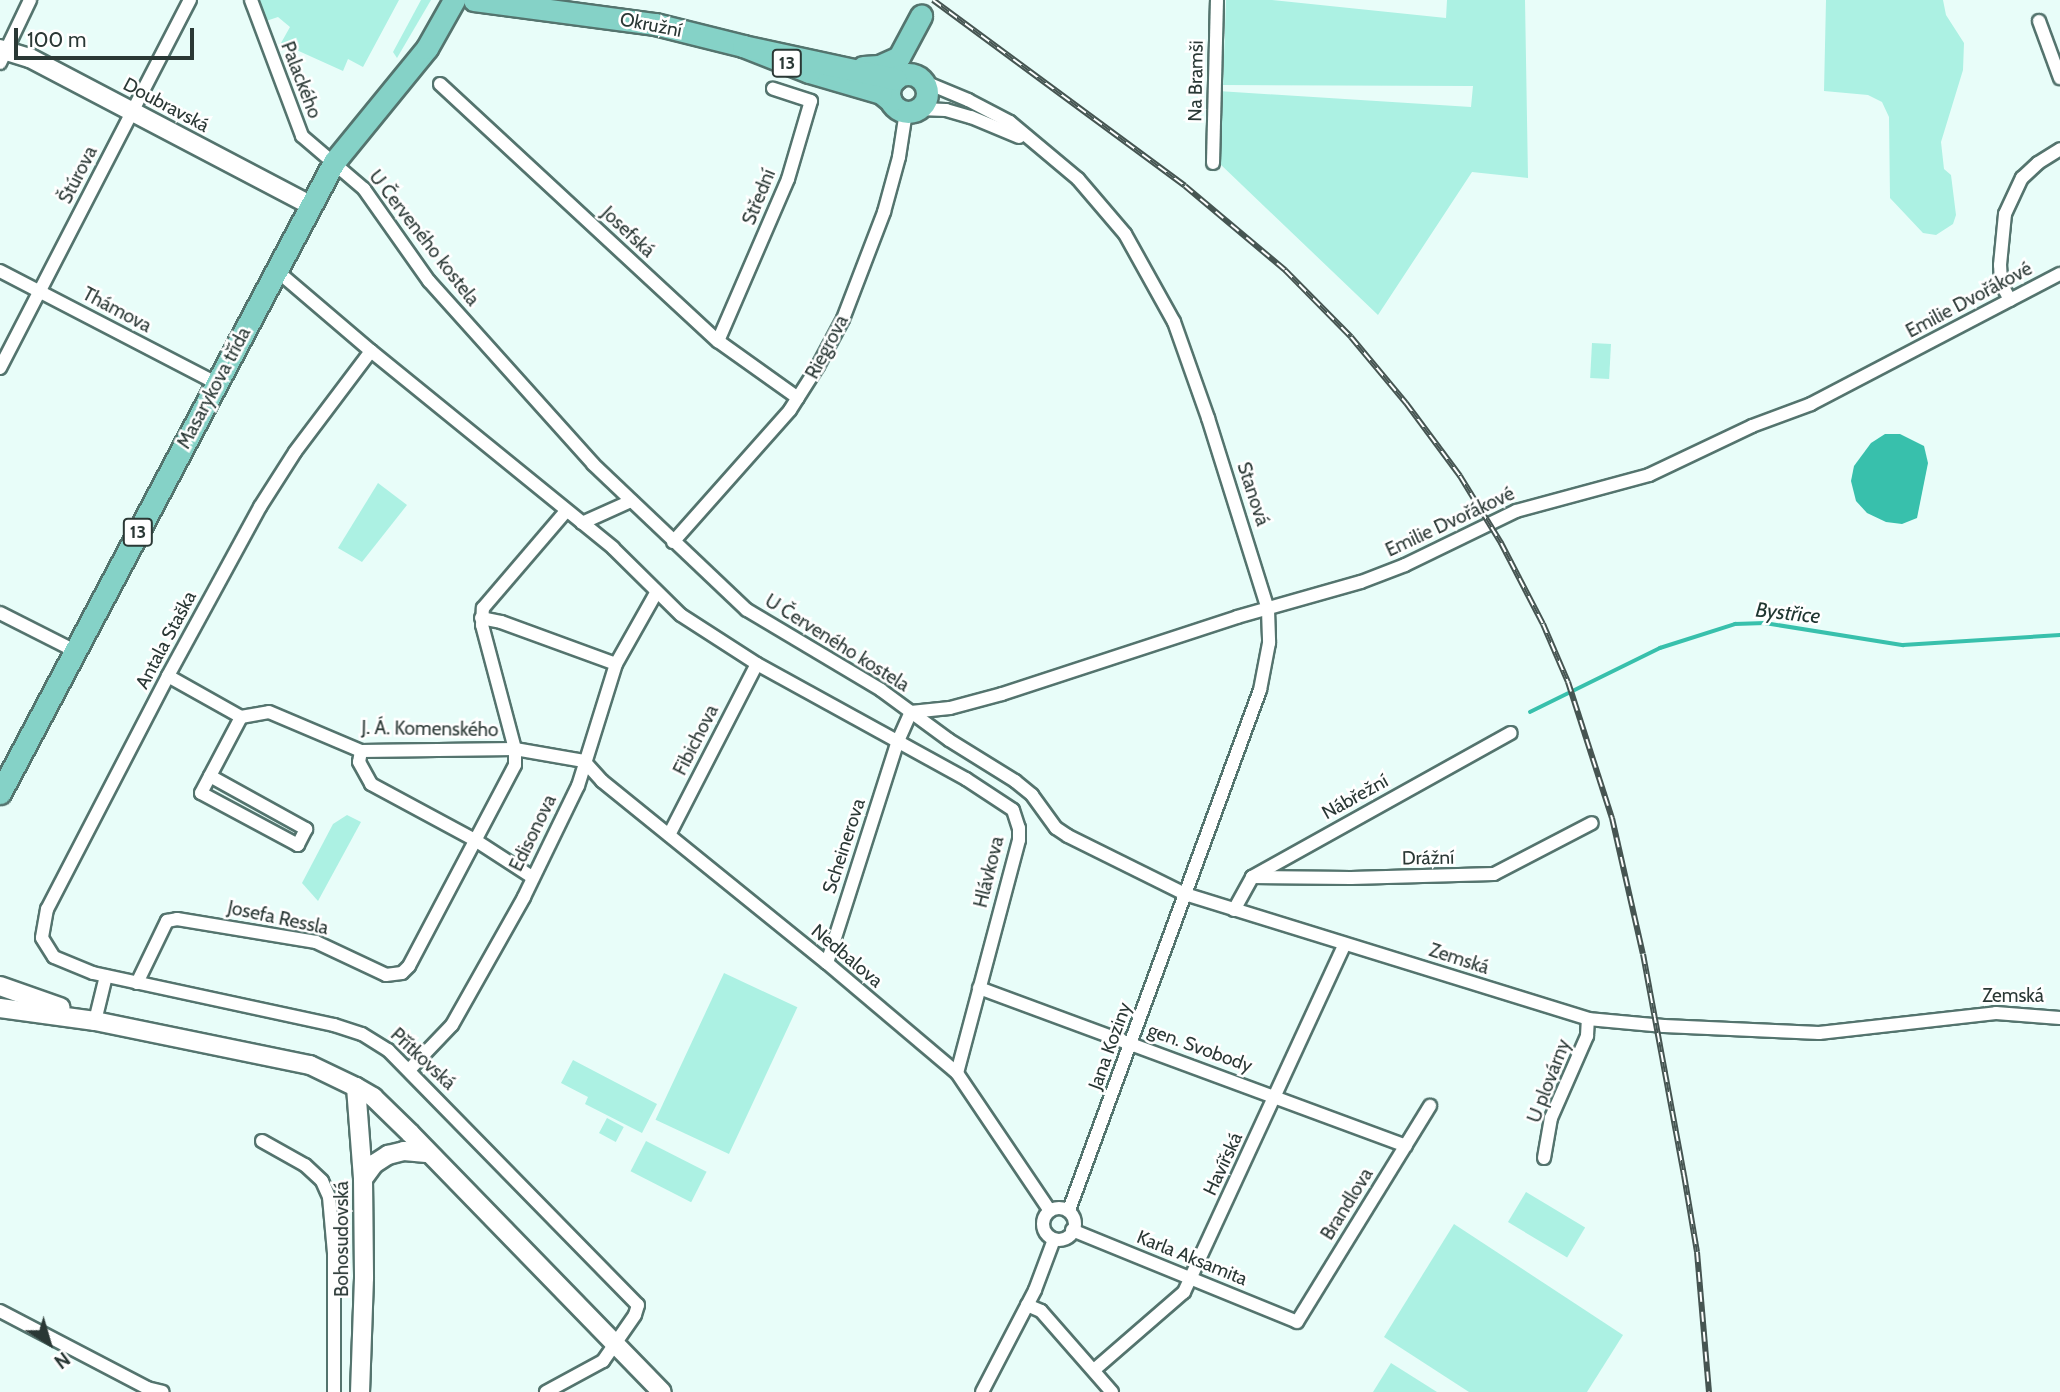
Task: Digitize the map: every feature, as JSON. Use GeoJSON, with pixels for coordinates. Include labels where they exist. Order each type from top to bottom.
{"type":"FeatureCollection","features":[{"type":"Feature","properties":{"kind":"main road","name":"Masarykova třída"},"geometry":{"type":"LineString","coordinates":[[0,793],[334,162],[427,48],[454,0]]}},
{"type":"Feature","properties":{"kind":"main road","name":"Okružní"},"geometry":{"type":"LineString","coordinates":[[474,0],[655,24],[743,46],[910,78]]}},
{"type":"Feature","properties":{"kind":"main road","name":"13"},"geometry":{"type":"LineString","coordinates":[[805,59],[859,66],[887,64],[904,51],[922,8]]}},
{"type":"Feature","properties":{"kind":"main road","name":"13"},"geometry":{"type":"LineString","coordinates":[[910,78],[922,8]]}},
{"type":"Feature","properties":{"kind":"main road","name":"Okružní"},"geometry":{"type":"LineString","coordinates":[[743,46],[809,72],[870,89],[905,107]]}},
{"type":"Feature","properties":{"kind":"main road","name":"13"},"geometry":{"type":"LineString","coordinates":[[910,78],[927,98],[905,107],[889,88],[910,78]]}},
{"type":"Feature","properties":{"kind":"street"},"geometry":{"type":"LineString","coordinates":[[2,53],[30,0]]}},
{"type":"Feature","properties":{"kind":"street","name":"Štúrova"},"geometry":{"type":"LineString","coordinates":[[0,368],[190,0]]}},
{"type":"Feature","properties":{"kind":"street","name":"Palackého"},"geometry":{"type":"LineString","coordinates":[[251,0],[302,136],[334,162]]}},
{"type":"Feature","properties":{"kind":"street","name":"Na Bramši"},"geometry":{"type":"LineString","coordinates":[[1213,163],[1217,0]]}},
{"type":"Feature","properties":{"kind":"street"},"geometry":{"type":"LineString","coordinates":[[2039,21],[2060,78]]}},
{"type":"Feature","properties":{"kind":"street","name":"Doubravská"},"geometry":{"type":"LineString","coordinates":[[2,53],[133,111],[310,205]]}},
{"type":"Feature","properties":{"kind":"street","name":"Stanová"},"geometry":{"type":"LineString","coordinates":[[910,78],[997,114],[1078,179],[1112,216],[1150,274],[1174,322],[1268,610],[1269,643],[1260,690],[1185,894]]}},
{"type":"Feature","properties":{"kind":"street","name":"Josefská"},"geometry":{"type":"LineString","coordinates":[[440,84],[718,341],[798,398]]}},
{"type":"Feature","properties":{"kind":"street","name":"Střední"},"geometry":{"type":"LineString","coordinates":[[718,341],[788,179],[811,101],[773,89]]}},
{"type":"Feature","properties":{"kind":"street","name":"Stanová"},"geometry":{"type":"LineString","coordinates":[[905,107],[946,110],[971,117],[1038,146]]}},
{"type":"Feature","properties":{"kind":"street","name":"Riegrova"},"geometry":{"type":"LineString","coordinates":[[673,542],[798,398],[843,319],[884,212],[899,157],[905,107]]}},
{"type":"Feature","properties":{"kind":"street"},"geometry":{"type":"LineString","coordinates":[[2010,300],[2001,284],[2000,264],[2005,214],[2022,178],[2038,163],[2060,149]]}},
{"type":"Feature","properties":{"kind":"street","name":"U Červeného kostela"},"geometry":{"type":"LineString","coordinates":[[334,162],[364,189],[429,281],[593,464],[673,542],[747,610],[911,712],[898,741]]}},
{"type":"Feature","properties":{"kind":"street"},"geometry":{"type":"LineString","coordinates":[[276,270],[370,351],[623,557],[656,593],[681,615],[757,664],[898,741]]}},
{"type":"Feature","properties":{"kind":"street","name":"Thámova"},"geometry":{"type":"LineString","coordinates":[[0,271],[216,383]]}},
{"type":"Feature","properties":{"kind":"street","name":"Emilie Dvořákové"},"geometry":{"type":"LineString","coordinates":[[911,712],[950,708],[1002,694],[1237,617],[1382,575],[1516,511],[1639,478],[1679,463],[1752,426],[1811,404],[2060,274]]}},
{"type":"Feature","properties":{"kind":"street","name":"Antala Staška"},"geometry":{"type":"LineString","coordinates":[[61,961],[43,944],[44,916],[168,676],[266,496],[370,351]]}},
{"type":"Feature","properties":{"kind":"street"},"geometry":{"type":"LineString","coordinates":[[582,523],[631,501]]}},
{"type":"Feature","properties":{"kind":"street"},"geometry":{"type":"LineString","coordinates":[[515,750],[481,618],[485,605],[566,511]]}},
{"type":"Feature","properties":{"kind":"street","name":"Edisonova"},"geometry":{"type":"LineString","coordinates":[[409,1070],[452,1025],[532,877],[578,786],[616,664],[656,593]]}},
{"type":"Feature","properties":{"kind":"street"},"geometry":{"type":"LineString","coordinates":[[0,613],[75,651]]}},
{"type":"Feature","properties":{"kind":"street"},"geometry":{"type":"LineString","coordinates":[[481,618],[501,622],[616,664]]}},
{"type":"Feature","properties":{"kind":"street","name":"Fibichova"},"geometry":{"type":"LineString","coordinates":[[669,835],[757,664]]}},
{"type":"Feature","properties":{"kind":"street"},"geometry":{"type":"LineString","coordinates":[[168,676],[241,717],[201,793],[298,845],[306,829],[210,776]]}},
{"type":"Feature","properties":{"kind":"street","name":"J. Á. Komenského"},"geometry":{"type":"LineString","coordinates":[[241,717],[269,712],[361,751],[515,750],[584,761]]}},
{"type":"Feature","properties":{"kind":"street","name":"Zemská"},"geometry":{"type":"LineString","coordinates":[[911,712],[1021,786],[1061,832],[1185,894],[1588,1019],[1664,1026],[1819,1033],[1996,1013],[2060,1017]]}},
{"type":"Feature","properties":{"kind":"street","name":"Nábřežní"},"geometry":{"type":"LineString","coordinates":[[1252,877],[1511,733]]}},
{"type":"Feature","properties":{"kind":"street","name":"Scheinerova"},"geometry":{"type":"LineString","coordinates":[[827,963],[898,741]]}},
{"type":"Feature","properties":{"kind":"street","name":"Hlávkova"},"geometry":{"type":"LineString","coordinates":[[898,741],[1002,801],[1016,816],[1018,841],[957,1073]]}},
{"type":"Feature","properties":{"kind":"street","name":"Josefa Ressla"},"geometry":{"type":"LineString","coordinates":[[137,983],[167,921],[175,919],[316,942],[386,975],[402,973],[409,966],[515,765],[515,750]]}},
{"type":"Feature","properties":{"kind":"street"},"geometry":{"type":"LineString","coordinates":[[361,751],[359,762],[371,784],[475,840],[532,877]]}},
{"type":"Feature","properties":{"kind":"street","name":"Nedbalova"},"geometry":{"type":"LineString","coordinates":[[584,761],[602,781],[827,963],[957,1073],[1050,1211]]}},
{"type":"Feature","properties":{"kind":"street","name":"Drážní"},"geometry":{"type":"LineString","coordinates":[[1252,877],[1351,878],[1494,874],[1592,823]]}},
{"type":"Feature","properties":{"kind":"street"},"geometry":{"type":"LineString","coordinates":[[1234,910],[1252,877]]}},
{"type":"Feature","properties":{"kind":"street","name":"Jana Koziny"},"geometry":{"type":"LineString","coordinates":[[1072,1230],[1074,1219],[1069,1210],[1185,894]]}},
{"type":"Feature","properties":{"kind":"street","name":"Havířská"},"geometry":{"type":"LineString","coordinates":[[1094,1370],[1184,1292],[1345,944]]}},
{"type":"Feature","properties":{"kind":"street","name":"Přítkovská"},"geometry":{"type":"LineString","coordinates":[[61,961],[106,976],[343,1028],[362,1034],[388,1050],[629,1293],[638,1305],[615,1346]]}},
{"type":"Feature","properties":{"kind":"street"},"geometry":{"type":"LineString","coordinates":[[90,1021],[106,976]]}},
{"type":"Feature","properties":{"kind":"street"},"geometry":{"type":"LineString","coordinates":[[0,986],[61,1007],[90,1021]]}},
{"type":"Feature","properties":{"kind":"street","name":"gen. Svobody"},"geometry":{"type":"LineString","coordinates":[[979,988],[1406,1146]]}},
{"type":"Feature","properties":{"kind":"street"},"geometry":{"type":"LineString","coordinates":[[0,998],[90,1021],[310,1065],[373,1097],[662,1392]]}},
{"type":"Feature","properties":{"kind":"street"},"geometry":{"type":"LineString","coordinates":[[0,1008],[90,1021]]}},
{"type":"Feature","properties":{"kind":"street"},"geometry":{"type":"LineString","coordinates":[[0,1016],[90,1021]]}},
{"type":"Feature","properties":{"kind":"street","name":"U plovárny"},"geometry":{"type":"LineString","coordinates":[[1544,1158],[1551,1118],[1587,1036],[1588,1019]]}},
{"type":"Feature","properties":{"kind":"street","name":"Bohosudovská"},"geometry":{"type":"LineString","coordinates":[[356,1087],[363,1179],[364,1278],[360,1392]]}},
{"type":"Feature","properties":{"kind":"street","name":"Brandlova"},"geometry":{"type":"LineString","coordinates":[[1297,1322],[1430,1106]]}},
{"type":"Feature","properties":{"kind":"street","name":"Bohosudovská"},"geometry":{"type":"LineString","coordinates":[[261,1140],[305,1165],[322,1181],[329,1197],[334,1253],[334,1392]]}},
{"type":"Feature","properties":{"kind":"street"},"geometry":{"type":"LineString","coordinates":[[363,1179],[374,1164],[388,1155],[404,1151],[429,1153]]}},
{"type":"Feature","properties":{"kind":"street"},"geometry":{"type":"LineString","coordinates":[[1053,1242],[1044,1229],[1050,1211],[1060,1206],[1069,1210]]}},
{"type":"Feature","properties":{"kind":"street"},"geometry":{"type":"LineString","coordinates":[[1053,1242],[1063,1241],[1072,1230]]}},
{"type":"Feature","properties":{"kind":"street","name":"Karla Aksamita"},"geometry":{"type":"LineString","coordinates":[[1072,1230],[1297,1322]]}},
{"type":"Feature","properties":{"kind":"street"},"geometry":{"type":"LineString","coordinates":[[982,1392],[1027,1305],[1053,1242]]}},
{"type":"Feature","properties":{"kind":"street"},"geometry":{"type":"LineString","coordinates":[[1027,1305],[1041,1311],[1112,1392]]}},
{"type":"Feature","properties":{"kind":"street"},"geometry":{"type":"LineString","coordinates":[[0,1311],[147,1388],[163,1392]]}},
{"type":"Feature","properties":{"kind":"street"},"geometry":{"type":"LineString","coordinates":[[546,1392],[603,1362],[615,1346]]}},
{"type":"Feature","properties":{"kind":"shaded area"},"geometry":{"type":"Polygon","coordinates":[[[256,0],[399,0],[363,67],[348,59],[343,71],[281,43],[290,27],[278,17],[263,22],[256,0]]]}},
{"type":"Feature","properties":{"kind":"shaded area"},"geometry":{"type":"Polygon","coordinates":[[[421,0],[431,0],[397,58],[393,52],[421,0]]]}},
{"type":"Feature","properties":{"kind":"shaded area"},"geometry":{"type":"Polygon","coordinates":[[[1226,0],[1272,0],[1446,18],[1447,0],[1525,0],[1528,178],[1472,172],[1378,315],[1218,162],[1218,91],[1471,107],[1473,86],[1223,85],[1226,0]]]}},
{"type":"Feature","properties":{"kind":"shaded area"},"geometry":{"type":"Polygon","coordinates":[[[1826,0],[1943,0],[1946,15],[1964,43],[1963,70],[1941,142],[1944,169],[1951,175],[1956,215],[1953,224],[1936,235],[1923,233],[1890,198],[1889,117],[1882,102],[1868,95],[1824,91],[1826,0]]]}},
{"type":"Feature","properties":{"kind":"shaded area"},"geometry":{"type":"Polygon","coordinates":[[[1592,343],[1611,344],[1609,379],[1590,378],[1592,343]]]}},
{"type":"Feature","properties":{"kind":"shaded area"},"geometry":{"type":"Polygon","coordinates":[[[1885,434],[1900,434],[1924,446],[1928,463],[1917,518],[1902,524],[1886,522],[1867,513],[1856,501],[1851,481],[1854,466],[1871,443],[1885,434]]]}},
{"type":"Feature","properties":{"kind":"shaded area"},"geometry":{"type":"Polygon","coordinates":[[[378,483],[407,505],[362,562],[338,548],[378,483]]]}},
{"type":"Feature","properties":{"kind":"shaded area"},"geometry":{"type":"Polygon","coordinates":[[[347,815],[361,822],[318,901],[302,883],[333,824],[347,815]]]}},
{"type":"Feature","properties":{"kind":"shaded area"},"geometry":{"type":"Polygon","coordinates":[[[724,973],[797,1007],[729,1154],[656,1120],[724,973]]]}},
{"type":"Feature","properties":{"kind":"shaded area"},"geometry":{"type":"Polygon","coordinates":[[[573,1060],[657,1104],[642,1133],[585,1104],[588,1097],[561,1083],[573,1060]]]}},
{"type":"Feature","properties":{"kind":"shaded area"},"geometry":{"type":"Polygon","coordinates":[[[607,1118],[624,1127],[616,1142],[599,1133],[607,1118]]]}},
{"type":"Feature","properties":{"kind":"shaded area"},"geometry":{"type":"Polygon","coordinates":[[[646,1141],[707,1172],[691,1202],[631,1171],[646,1141]]]}},
{"type":"Feature","properties":{"kind":"shaded area"},"geometry":{"type":"Polygon","coordinates":[[[1526,1192],[1585,1228],[1567,1258],[1508,1222],[1526,1192]]]}},
{"type":"Feature","properties":{"kind":"shaded area"},"geometry":{"type":"Polygon","coordinates":[[[1454,1224],[1623,1335],[1587,1392],[1469,1392],[1384,1337],[1454,1224]]]}},
{"type":"Feature","properties":{"kind":"shaded area"},"geometry":{"type":"Polygon","coordinates":[[[1391,1363],[1437,1392],[1373,1392],[1391,1363]]]}},
{"type":"Feature","properties":{"kind":"waterway","name":"Bystřice"},"geometry":{"type":"LineString","coordinates":[[1530,712],[1660,648],[1735,624],[1765,623],[1903,645],[2060,635]]}},
{"type":"Feature","properties":{"kind":"railway"},"geometry":{"type":"LineString","coordinates":[[933,0],[1185,186],[1285,270],[1351,337],[1406,403],[1460,476],[1501,543],[1543,624],[1568,682],[1612,818],[1643,954],[1684,1175],[1697,1252],[1709,1392]]}}]}
